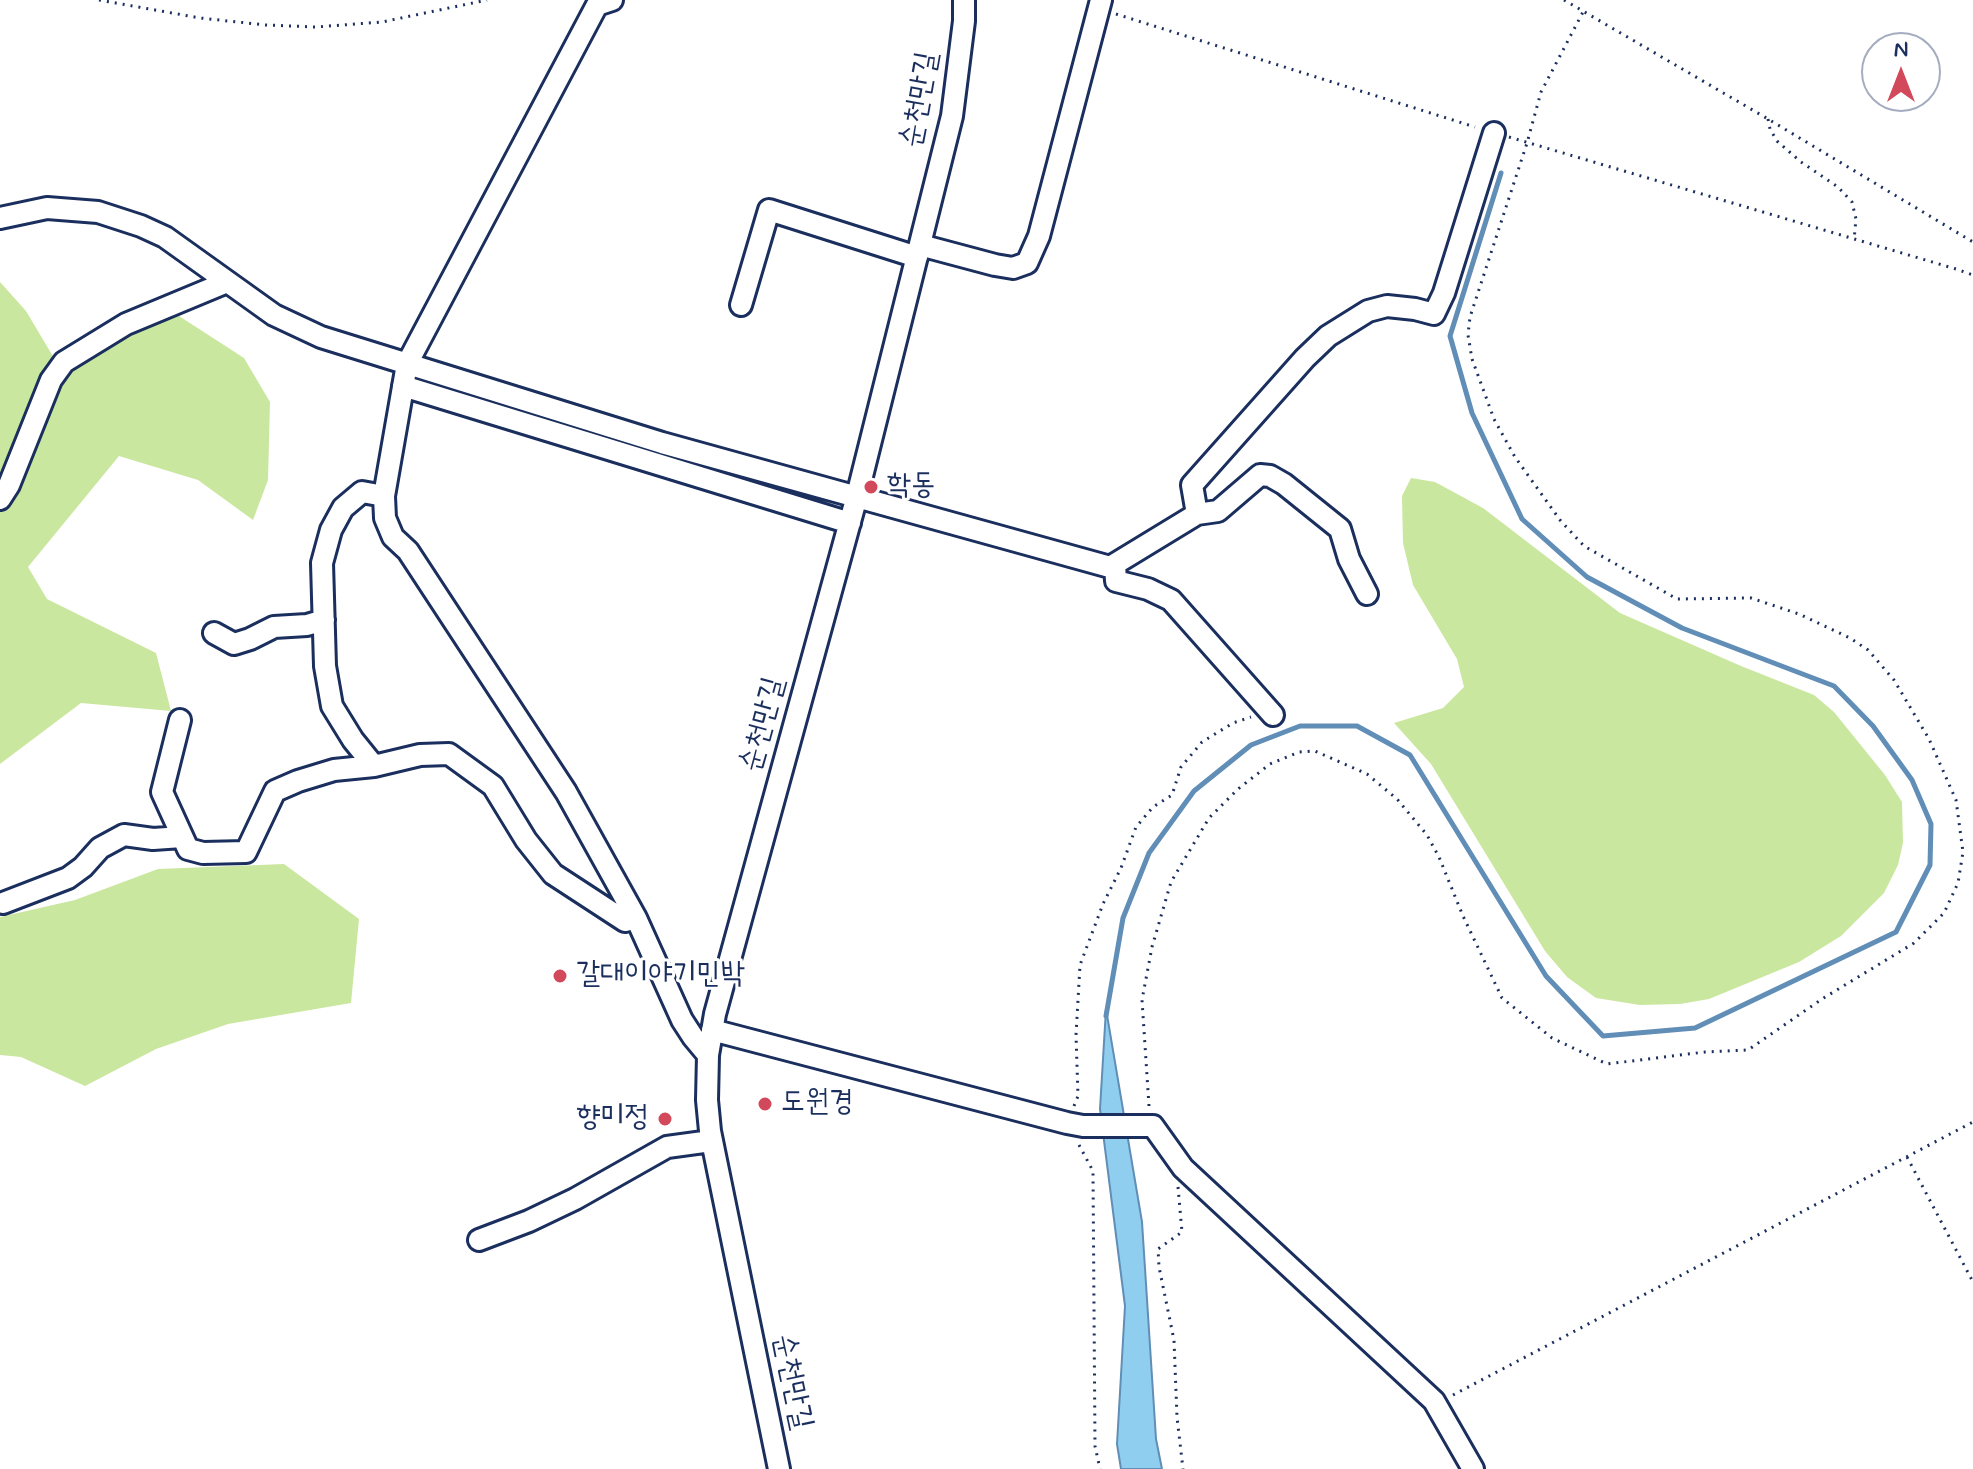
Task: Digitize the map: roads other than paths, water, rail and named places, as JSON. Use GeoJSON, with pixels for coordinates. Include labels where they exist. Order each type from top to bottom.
{"type":"FeatureCollection","features":[{"type":"Feature","properties":{"kind":"street"},"geometry":{"type":"LineString","coordinates":[[612,0],[597,5],[407,364],[384,496],[385,518],[393,537],[408,551],[566,792],[636,918],[682,1020],[708,1055]]}},
{"type":"Feature","properties":{"kind":"street"},"geometry":{"type":"LineString","coordinates":[[741,305],[769,210],[918,251],[1013,268],[1027,263],[1039,236],[1099,4]]}},
{"type":"Feature","properties":{"kind":"street","name":"순천만길"},"geometry":{"type":"LineString","coordinates":[[779,1469],[711,1141],[707,1113],[708,1055],[712,1030],[850,523],[952,116],[965,7]]}},
{"type":"Feature","properties":{"kind":"street"},"geometry":{"type":"LineString","coordinates":[[1197,514],[1192,485],[1328,336],[1368,311],[1387,306],[1434,314],[1444,293],[1494,133]]}},
{"type":"Feature","properties":{"kind":"street"},"geometry":{"type":"LineString","coordinates":[[0,218],[47,208],[98,212],[165,237],[274,315],[321,337],[662,443],[1110,567],[1197,514],[1218,511],[1260,475],[1270,476],[1340,529],[1349,559],[1367,594]]}},
{"type":"Feature","properties":{"kind":"street"},"geometry":{"type":"LineString","coordinates":[[0,499],[9,485],[44,395],[64,362],[126,324],[227,282]]}},
{"type":"Feature","properties":{"kind":"street"},"geometry":{"type":"LineString","coordinates":[[403,386],[850,523]]}},
{"type":"Feature","properties":{"kind":"street"},"geometry":{"type":"LineString","coordinates":[[374,766],[332,706],[325,666],[322,563],[331,530],[343,508],[362,492],[384,496]]}},
{"type":"Feature","properties":{"kind":"street"},"geometry":{"type":"LineString","coordinates":[[1115,564],[1116,581],[1148,589],[1171,600],[1273,715]]}},
{"type":"Feature","properties":{"kind":"street"},"geometry":{"type":"LineString","coordinates":[[214,633],[234,644],[274,627],[307,625],[324,620]]}},
{"type":"Feature","properties":{"kind":"street"},"geometry":{"type":"LineString","coordinates":[[180,720],[162,792],[188,849],[203,853],[246,852],[275,791],[298,781],[334,770],[374,766],[420,755],[449,754],[493,786],[526,840],[553,874],[625,921],[636,918]]}},
{"type":"Feature","properties":{"kind":"street"},"geometry":{"type":"LineString","coordinates":[[3,903],[68,878],[100,848],[124,835],[153,839],[182,837]]}},
{"type":"Feature","properties":{"kind":"street"},"geometry":{"type":"LineString","coordinates":[[712,1030],[1075,1124],[1144,1125],[1183,1168],[1434,1401],[1473,1469]]}},
{"type":"Feature","properties":{"kind":"street"},"geometry":{"type":"LineString","coordinates":[[479,1240],[575,1199],[667,1147],[711,1141]]}},
{"type":"Feature","properties":{"kind":"water"},"geometry":{"type":"Polygon","coordinates":[[[1106,1009],[1142,1222],[1156,1439],[1162,1469],[1121,1469],[1117,1444],[1125,1306],[1100,1109],[1106,1009]]]}},
{"type":"Feature","properties":{"kind":"waterway"},"geometry":{"type":"LineString","coordinates":[[1106,1016],[1123,918],[1149,853],[1194,791],[1251,745],[1300,726],[1357,726],[1410,755],[1546,976],[1603,1036],[1695,1028],[1896,932],[1930,865],[1931,824],[1912,780],[1873,726],[1834,686],[1682,628],[1587,577],[1522,519],[1472,413],[1450,336],[1501,173]]}},
{"type":"Feature","properties":{"kind":"place","name":"학동"},"geometry":{"type":"Point","coordinates":[871,487]}},
{"type":"Feature","properties":{"kind":"place","name":"갈대이야기민박"},"geometry":{"type":"Point","coordinates":[560,976]}},
{"type":"Feature","properties":{"kind":"place","name":"도원경"},"geometry":{"type":"Point","coordinates":[765,1104]}},
{"type":"Feature","properties":{"kind":"place","name":"향미정"},"geometry":{"type":"Point","coordinates":[665,1119]}}]}
